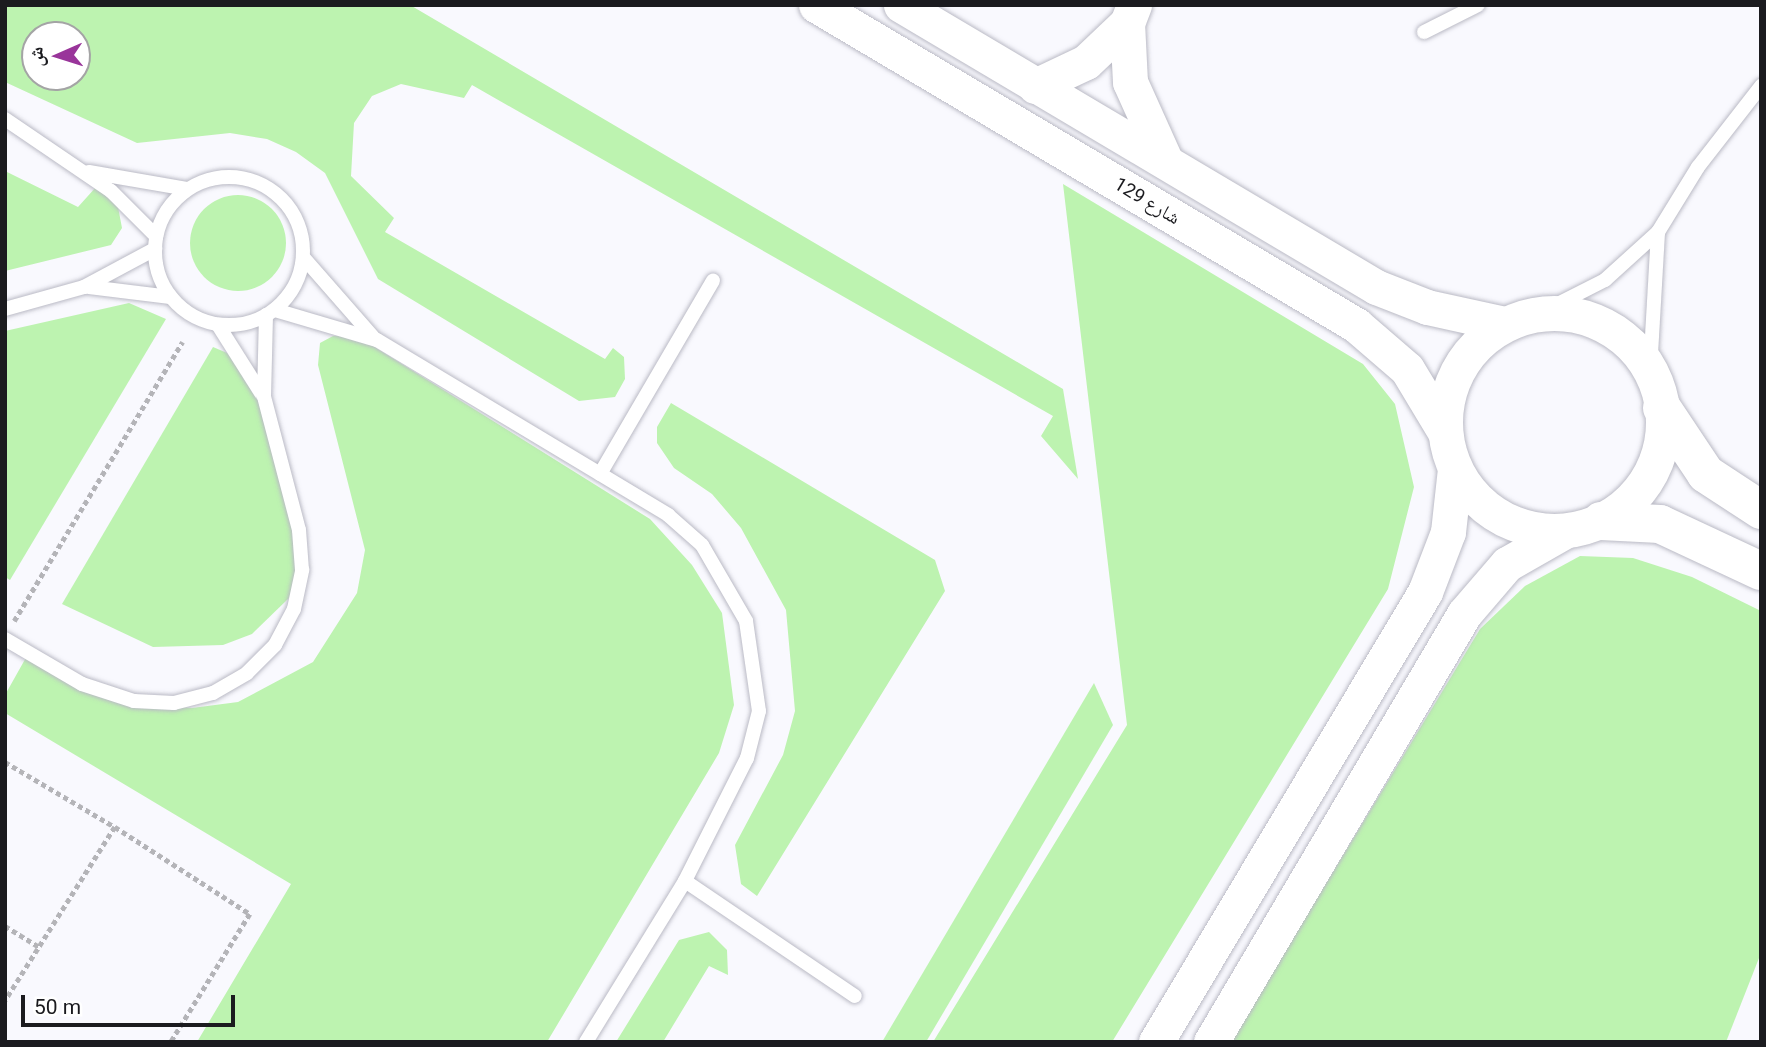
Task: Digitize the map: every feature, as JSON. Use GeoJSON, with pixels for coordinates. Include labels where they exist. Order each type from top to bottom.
{"type":"FeatureCollection","features":[{"type":"Feature","properties":{"kind":"highway"},"geometry":{"type":"LineString","coordinates":[[1662,408],[1706,474],[1761,510]]}},
{"type":"Feature","properties":{"kind":"highway"},"geometry":{"type":"LineString","coordinates":[[1601,521],[1660,524],[1761,571]]}},
{"type":"Feature","properties":{"kind":"street","name":"شارع 129"},"geometry":{"type":"LineString","coordinates":[[816,5],[1356,325],[1407,369],[1445,432]]}},
{"type":"Feature","properties":{"kind":"street"},"geometry":{"type":"LineString","coordinates":[[901,5],[1376,287],[1427,307],[1505,324]]}},
{"type":"Feature","properties":{"kind":"street"},"geometry":{"type":"LineString","coordinates":[[1035,86],[1086,62],[1130,14]]}},
{"type":"Feature","properties":{"kind":"street"},"geometry":{"type":"LineString","coordinates":[[1130,14],[1130,82],[1166,161]]}},
{"type":"Feature","properties":{"kind":"street"},"geometry":{"type":"LineString","coordinates":[[1211,1042],[1471,605],[1507,564],[1565,531],[1601,521],[1650,474],[1661,442],[1662,408],[1650,371],[1605,326],[1542,312],[1505,324],[1466,358],[1450,393],[1445,432],[1455,469],[1474,497],[1500,518],[1531,529],[1565,531]]}},
{"type":"Feature","properties":{"kind":"street"},"geometry":{"type":"LineString","coordinates":[[1156,1042],[1425,592],[1448,532],[1455,469]]}},
{"type":"Feature","properties":{"kind":"lane"},"geometry":{"type":"LineString","coordinates":[[1424,32],[1478,5]]}},
{"type":"Feature","properties":{"kind":"lane"},"geometry":{"type":"LineString","coordinates":[[1542,312],[1605,280],[1658,232],[1698,167],[1761,86]]}},
{"type":"Feature","properties":{"kind":"lane"},"geometry":{"type":"LineString","coordinates":[[5,119],[85,172],[155,242],[170,297]]}},
{"type":"Feature","properties":{"kind":"lane"},"geometry":{"type":"LineString","coordinates":[[85,172],[187,189],[233,176],[256,181],[292,211],[303,257],[299,277],[271,313],[264,397]]}},
{"type":"Feature","properties":{"kind":"lane"},"geometry":{"type":"LineString","coordinates":[[5,309],[84,287],[155,242],[187,189]]}},
{"type":"Feature","properties":{"kind":"lane"},"geometry":{"type":"LineString","coordinates":[[1650,371],[1658,232]]}},
{"type":"Feature","properties":{"kind":"lane"},"geometry":{"type":"LineString","coordinates":[[303,257],[377,340]]}},
{"type":"Feature","properties":{"kind":"lane"},"geometry":{"type":"LineString","coordinates":[[600,474],[713,281]]}},
{"type":"Feature","properties":{"kind":"lane"},"geometry":{"type":"LineString","coordinates":[[5,639],[82,684],[134,701],[187,700],[247,673],[275,645],[294,609],[302,570],[299,530],[264,397],[218,325],[170,297],[84,287]]}},
{"type":"Feature","properties":{"kind":"lane"},"geometry":{"type":"LineString","coordinates":[[218,325],[271,313],[377,340],[600,474],[702,545],[746,621],[757,670],[759,711],[747,758],[685,881],[586,1042]]}},
{"type":"Feature","properties":{"kind":"lane"},"geometry":{"type":"LineString","coordinates":[[685,881],[855,996]]}},
{"type":"Feature","properties":{"kind":"path"},"geometry":{"type":"LineString","coordinates":[[12,624],[181,342]]}},
{"type":"Feature","properties":{"kind":"path"},"geometry":{"type":"LineString","coordinates":[[5,762],[115,827],[250,914],[171,1042]]}},
{"type":"Feature","properties":{"kind":"path"},"geometry":{"type":"LineString","coordinates":[[5,1001],[41,948],[115,827]]}},
{"type":"Feature","properties":{"kind":"path"},"geometry":{"type":"LineString","coordinates":[[5,926],[41,948]]}},
{"type":"Feature","properties":{"kind":"green space"},"geometry":{"type":"Polygon","coordinates":[[[5,5],[410,5],[1063,389],[1078,479],[1041,436],[1053,416],[472,85],[464,98],[401,84],[372,96],[354,123],[351,176],[394,218],[385,232],[605,359],[613,348],[624,357],[625,379],[615,397],[579,401],[378,279],[325,173],[296,152],[267,139],[230,133],[137,143],[24,91],[91,91],[91,21],[21,21],[21,89],[5,82],[5,5]]]}},
{"type":"Feature","properties":{"kind":"green space"},"geometry":{"type":"Polygon","coordinates":[[[5,171],[78,207],[96,187],[118,207],[122,228],[111,245],[5,271],[5,171]]]}},
{"type":"Feature","properties":{"kind":"green space"},"geometry":{"type":"Polygon","coordinates":[[[1063,184],[1363,364],[1395,404],[1414,487],[1388,589],[1112,1042],[933,1042],[1127,725],[1063,184]]]}},
{"type":"Feature","properties":{"kind":"green space"},"geometry":{"type":"Polygon","coordinates":[[[238,195],[256,199],[272,209],[282,225],[286,243],[282,261],[272,277],[256,287],[238,291],[220,287],[204,277],[194,261],[190,243],[194,225],[204,209],[220,199],[238,195]]]}},
{"type":"Feature","properties":{"kind":"green space"},"geometry":{"type":"Polygon","coordinates":[[[129,303],[166,319],[10,580],[5,577],[5,331],[129,303]]]}},
{"type":"Feature","properties":{"kind":"green space"},"geometry":{"type":"Polygon","coordinates":[[[333,336],[357,336],[650,519],[692,565],[722,613],[734,705],[719,753],[547,1042],[197,1042],[291,884],[5,713],[5,695],[28,654],[138,704],[192,708],[238,702],[313,662],[357,593],[365,550],[318,365],[320,343],[333,336]]]}},
{"type":"Feature","properties":{"kind":"green space"},"geometry":{"type":"Polygon","coordinates":[[[213,347],[246,361],[306,549],[289,598],[252,634],[223,645],[153,647],[62,604],[213,347]]]}},
{"type":"Feature","properties":{"kind":"green space"},"geometry":{"type":"Polygon","coordinates":[[[671,403],[935,560],[945,591],[757,896],[741,884],[735,845],[783,755],[795,711],[786,610],[741,528],[712,494],[674,468],[657,443],[657,427],[671,403]]]}},
{"type":"Feature","properties":{"kind":"green space"},"geometry":{"type":"Polygon","coordinates":[[[1580,556],[1633,558],[1692,577],[1761,611],[1761,953],[1726,1042],[1230,1042],[1480,629],[1525,586],[1580,556]]]}},
{"type":"Feature","properties":{"kind":"green space"},"geometry":{"type":"Polygon","coordinates":[[[1094,683],[1113,725],[926,1042],[882,1042],[1094,683]]]}},
{"type":"Feature","properties":{"kind":"green space"},"geometry":{"type":"Polygon","coordinates":[[[709,932],[727,950],[728,975],[709,966],[663,1042],[616,1042],[679,940],[709,932]]]}}]}
